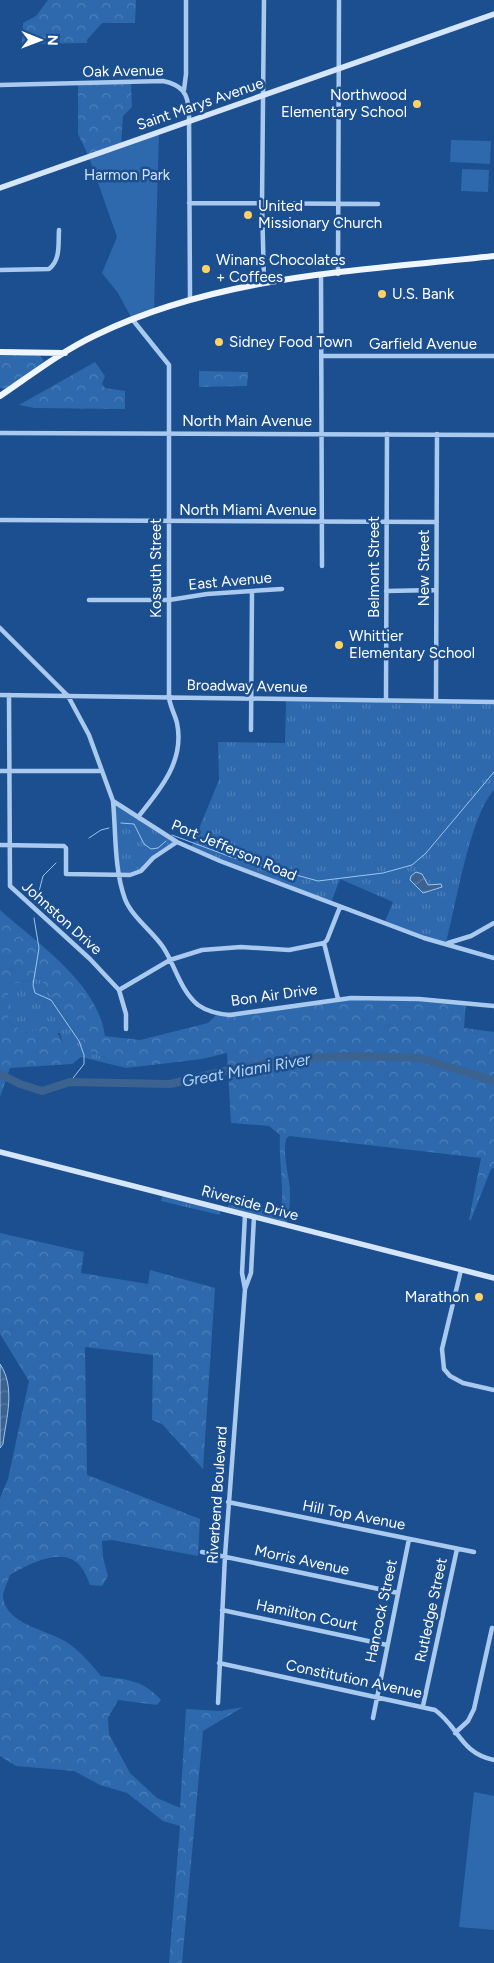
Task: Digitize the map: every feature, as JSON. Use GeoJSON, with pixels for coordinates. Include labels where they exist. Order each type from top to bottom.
{"type":"FeatureCollection","features":[{"type":"Feature","properties":{"kind":"main road","name":"Saint Marys Avenue"},"geometry":{"type":"LineString","coordinates":[[0,188],[494,14]]}},
{"type":"Feature","properties":{"kind":"main road"},"geometry":{"type":"LineString","coordinates":[[0,396],[94,336],[132,319],[190,298],[264,282],[494,256]]}},
{"type":"Feature","properties":{"kind":"main road"},"geometry":{"type":"LineString","coordinates":[[0,352],[66,353]]}},
{"type":"Feature","properties":{"kind":"main road"},"geometry":{"type":"LineString","coordinates":[[34,352],[42,356],[44,361],[35,372]]}},
{"type":"Feature","properties":{"kind":"main road","name":"Riverside Drive"},"geometry":{"type":"LineString","coordinates":[[0,1152],[494,1278]]}},
{"type":"Feature","properties":{"kind":"street"},"geometry":{"type":"LineString","coordinates":[[186,0],[186,74],[184,90],[188,102],[190,298]]}},
{"type":"Feature","properties":{"kind":"street"},"geometry":{"type":"LineString","coordinates":[[264,0],[262,203],[264,282]]}},
{"type":"Feature","properties":{"kind":"street"},"geometry":{"type":"LineString","coordinates":[[338,274],[339,0]]}},
{"type":"Feature","properties":{"kind":"street","name":"Oak Avenue"},"geometry":{"type":"LineString","coordinates":[[0,85],[163,81],[179,86],[184,90]]}},
{"type":"Feature","properties":{"kind":"street"},"geometry":{"type":"LineString","coordinates":[[189,203],[378,204]]}},
{"type":"Feature","properties":{"kind":"street"},"geometry":{"type":"LineString","coordinates":[[0,270],[49,269],[58,258],[59,230]]}},
{"type":"Feature","properties":{"kind":"street"},"geometry":{"type":"LineString","coordinates":[[321,276],[322,566]]}},
{"type":"Feature","properties":{"kind":"street","name":"Kossuth Street"},"geometry":{"type":"LineString","coordinates":[[132,319],[169,365],[169,697],[177,722],[177,756],[161,788],[138,817]]}},
{"type":"Feature","properties":{"kind":"street","name":"Garfield Avenue"},"geometry":{"type":"LineString","coordinates":[[321,356],[494,356]]}},
{"type":"Feature","properties":{"kind":"street","name":"North Main Avenue"},"geometry":{"type":"LineString","coordinates":[[0,433],[494,435]]}},
{"type":"Feature","properties":{"kind":"street","name":"Belmont Street"},"geometry":{"type":"LineString","coordinates":[[386,700],[387,434]]}},
{"type":"Feature","properties":{"kind":"street","name":"New Street"},"geometry":{"type":"LineString","coordinates":[[436,701],[437,434]]}},
{"type":"Feature","properties":{"kind":"street","name":"North Miami Avenue"},"geometry":{"type":"LineString","coordinates":[[0,520],[322,523],[437,522]]}},
{"type":"Feature","properties":{"kind":"street","name":"East Avenue"},"geometry":{"type":"LineString","coordinates":[[89,600],[169,600],[207,594],[282,589]]}},
{"type":"Feature","properties":{"kind":"street"},"geometry":{"type":"LineString","coordinates":[[386,591],[436,590]]}},
{"type":"Feature","properties":{"kind":"street"},"geometry":{"type":"LineString","coordinates":[[251,730],[252,591]]}},
{"type":"Feature","properties":{"kind":"street"},"geometry":{"type":"LineString","coordinates":[[0,628],[68,696],[89,735],[114,801]]}},
{"type":"Feature","properties":{"kind":"street","name":"Broadway Avenue"},"geometry":{"type":"LineString","coordinates":[[0,695],[494,702]]}},
{"type":"Feature","properties":{"kind":"street","name":"Johnston Drive"},"geometry":{"type":"LineString","coordinates":[[10,696],[10,886],[90,959],[119,990],[126,1014],[126,1029]]}},
{"type":"Feature","properties":{"kind":"street"},"geometry":{"type":"LineString","coordinates":[[0,771],[102,771]]}},
{"type":"Feature","properties":{"kind":"street","name":"Port Jefferson Road"},"geometry":{"type":"LineString","coordinates":[[114,801],[177,842],[340,907],[424,938],[494,958]]}},
{"type":"Feature","properties":{"kind":"street","name":"Bon Air Drive"},"geometry":{"type":"LineString","coordinates":[[114,801],[120,875],[126,901],[163,947],[185,990],[198,1004],[217,1014],[230,1015],[338,1000],[418,999],[494,1006]]}},
{"type":"Feature","properties":{"kind":"street"},"geometry":{"type":"LineString","coordinates":[[0,845],[64,846],[66,848],[66,874],[120,875],[140,871],[153,858],[177,842]]}},
{"type":"Feature","properties":{"kind":"street"},"geometry":{"type":"LineString","coordinates":[[119,990],[170,960],[202,950],[241,947],[289,950],[324,944],[340,907]]}},
{"type":"Feature","properties":{"kind":"street"},"geometry":{"type":"LineString","coordinates":[[446,943],[471,936],[494,923]]}},
{"type":"Feature","properties":{"kind":"street"},"geometry":{"type":"LineString","coordinates":[[324,944],[338,1000]]}},
{"type":"Feature","properties":{"kind":"street"},"geometry":{"type":"LineString","coordinates":[[245,1215],[242,1273],[245,1289]]}},
{"type":"Feature","properties":{"kind":"street"},"geometry":{"type":"LineString","coordinates":[[245,1289],[251,1273],[254,1217]]}},
{"type":"Feature","properties":{"kind":"street"},"geometry":{"type":"LineString","coordinates":[[461,1270],[442,1349],[444,1369],[450,1376],[464,1383],[494,1390]]}},
{"type":"Feature","properties":{"kind":"street","name":"Riverbend Boulevard"},"geometry":{"type":"LineString","coordinates":[[218,1703],[228,1502],[245,1289]]}},
{"type":"Feature","properties":{"kind":"street","name":"Hill Top Avenue"},"geometry":{"type":"LineString","coordinates":[[228,1502],[474,1552]]}},
{"type":"Feature","properties":{"kind":"street","name":"Hancock Street"},"geometry":{"type":"LineString","coordinates":[[373,1718],[409,1539]]}},
{"type":"Feature","properties":{"kind":"street","name":"Rutledge Street"},"geometry":{"type":"LineString","coordinates":[[423,1706],[457,1549]]}},
{"type":"Feature","properties":{"kind":"street","name":"Morris Avenue"},"geometry":{"type":"LineString","coordinates":[[202,1552],[398,1593]]}},
{"type":"Feature","properties":{"kind":"street","name":"Hamilton Court"},"geometry":{"type":"LineString","coordinates":[[222,1610],[387,1645]]}},
{"type":"Feature","properties":{"kind":"street"},"geometry":{"type":"LineString","coordinates":[[455,1733],[468,1720],[474,1708],[492,1628]]}},
{"type":"Feature","properties":{"kind":"street","name":"Constitution Avenue"},"geometry":{"type":"LineString","coordinates":[[219,1663],[423,1706],[442,1715],[467,1748],[478,1755],[494,1760]]}},
{"type":"Feature","properties":{"kind":"green space"},"geometry":{"type":"Polygon","coordinates":[[[48,0],[136,0],[135,23],[102,23],[87,40],[87,43],[22,44],[23,23],[36,16],[48,0]]]}},
{"type":"Feature","properties":{"kind":"green space"},"geometry":{"type":"Polygon","coordinates":[[[131,82],[132,107],[123,116],[121,146],[89,157],[78,134],[78,84],[131,82]]]}},
{"type":"Feature","properties":{"kind":"green space","name":"Harmon Park"},"geometry":{"type":"Polygon","coordinates":[[[159,132],[154,311],[132,319],[118,293],[102,273],[117,237],[89,157],[159,132]]]}},
{"type":"Feature","properties":{"kind":"green space"},"geometry":{"type":"Polygon","coordinates":[[[451,140],[491,141],[490,164],[450,162],[451,140]]]}},
{"type":"Feature","properties":{"kind":"green space"},"geometry":{"type":"Polygon","coordinates":[[[462,169],[489,170],[488,192],[461,191],[462,169]]]}},
{"type":"Feature","properties":{"kind":"green space"},"geometry":{"type":"Polygon","coordinates":[[[0,352],[39,354],[44,361],[11,389],[0,388],[0,352]]]}},
{"type":"Feature","properties":{"kind":"green space"},"geometry":{"type":"Polygon","coordinates":[[[95,362],[105,376],[102,384],[105,388],[125,391],[125,409],[35,408],[19,405],[95,362]]]}},
{"type":"Feature","properties":{"kind":"green space"},"geometry":{"type":"Polygon","coordinates":[[[199,371],[248,372],[247,386],[199,387],[199,371]]]}},
{"type":"Feature","properties":{"kind":"green space"},"geometry":{"type":"Polygon","coordinates":[[[286,699],[494,702],[494,790],[485,802],[471,840],[446,943],[384,924],[393,902],[340,879],[331,903],[191,848],[219,780],[218,742],[285,743],[286,699]]]}},
{"type":"Feature","properties":{"kind":"green space"},"geometry":{"type":"Polygon","coordinates":[[[113,801],[177,842],[153,858],[141,871],[119,875],[113,801]]]}},
{"type":"Feature","properties":{"kind":"green space"},"geometry":{"type":"Polygon","coordinates":[[[0,910],[48,951],[79,982],[91,999],[100,1017],[105,1036],[140,1040],[208,1023],[217,1014],[351,998],[466,1002],[464,1028],[494,1032],[494,1168],[491,1169],[471,1220],[469,1220],[481,1158],[289,1136],[286,1139],[285,1154],[290,1201],[286,1225],[278,1223],[282,1202],[280,1135],[269,1126],[231,1123],[227,1053],[202,1059],[126,1068],[86,1049],[40,978],[17,983],[8,990],[8,1022],[27,1033],[49,1024],[57,1032],[65,1048],[72,1055],[72,1064],[10,1068],[0,1097],[0,910]]]}},
{"type":"Feature","properties":{"kind":"green space"},"geometry":{"type":"Polygon","coordinates":[[[40,978],[86,1049],[126,1068],[81,1057],[72,1064],[72,1055],[64,1049],[60,1033],[27,1033],[8,1022],[7,990],[17,983],[40,978]]]}},
{"type":"Feature","properties":{"kind":"green space"},"geometry":{"type":"Polygon","coordinates":[[[163,1193],[220,1208],[220,1215],[161,1201],[163,1193]]]}},
{"type":"Feature","properties":{"kind":"green space"},"geometry":{"type":"Polygon","coordinates":[[[228,1199],[281,1215],[278,1223],[228,1210],[228,1199]]]}},
{"type":"Feature","properties":{"kind":"green space"},"geometry":{"type":"Polygon","coordinates":[[[0,1233],[84,1252],[81,1273],[148,1284],[150,1270],[215,1288],[203,1469],[162,1424],[152,1420],[153,1355],[85,1347],[87,1475],[200,1519],[198,1556],[112,1540],[102,1541],[103,1558],[108,1576],[102,1586],[90,1585],[83,1569],[69,1558],[51,1558],[33,1563],[10,1575],[3,1597],[6,1606],[12,1614],[30,1626],[68,1643],[82,1654],[101,1676],[141,1684],[161,1700],[157,1705],[118,1700],[108,1718],[109,1734],[130,1773],[157,1798],[180,1808],[186,1709],[220,1711],[243,1707],[203,1731],[182,1963],[169,1963],[180,1826],[163,1821],[127,1793],[100,1785],[74,1771],[16,1766],[0,1756],[0,1498],[8,1479],[29,1381],[0,1334],[0,1233]]]}},
{"type":"Feature","properties":{"kind":"green space"},"geometry":{"type":"Polygon","coordinates":[[[474,1792],[494,1796],[494,1930],[459,1927],[474,1792]]]}},
{"type":"Feature","properties":{"kind":"water"},"geometry":{"type":"Polygon","coordinates":[[[416,872],[422,874],[428,885],[441,884],[442,887],[423,893],[410,880],[411,876],[416,872]]]}},
{"type":"Feature","properties":{"kind":"water"},"geometry":{"type":"Polygon","coordinates":[[[0,1364],[8,1383],[9,1403],[3,1444],[0,1448],[0,1364]]]}},
{"type":"Feature","properties":{"kind":"waterway"},"geometry":{"type":"LineString","coordinates":[[172,835],[231,857],[318,881],[383,873],[412,865],[426,853],[494,772]]}},
{"type":"Feature","properties":{"kind":"waterway"},"geometry":{"type":"LineString","coordinates":[[121,823],[134,824],[144,844],[151,849],[158,848],[166,841]]}},
{"type":"Feature","properties":{"kind":"waterway"},"geometry":{"type":"LineString","coordinates":[[89,838],[101,830],[109,828]]}},
{"type":"Feature","properties":{"kind":"waterway"},"geometry":{"type":"LineString","coordinates":[[36,903],[43,876],[56,863]]}},
{"type":"Feature","properties":{"kind":"waterway"},"geometry":{"type":"LineString","coordinates":[[34,918],[39,948],[33,985],[35,993],[51,1000],[79,1041],[84,1055],[84,1064],[70,1082]]}},
{"type":"Feature","properties":{"kind":"waterway","name":"Great Miami River"},"geometry":{"type":"LineString","coordinates":[[0,1074],[20,1084],[42,1091],[70,1082],[170,1084],[233,1069],[299,1058],[355,1056],[420,1058],[494,1081]]}},
{"type":"Feature","properties":{"kind":"place","name":"Northwood Elementary School"},"geometry":{"type":"Point","coordinates":[417,104]}},
{"type":"Feature","properties":{"kind":"place","name":"United Missionary Church"},"geometry":{"type":"Point","coordinates":[248,215]}},
{"type":"Feature","properties":{"kind":"place","name":"Winans Chocolates + Coffees"},"geometry":{"type":"Point","coordinates":[206,269]}},
{"type":"Feature","properties":{"kind":"place","name":"U.S. Bank"},"geometry":{"type":"Point","coordinates":[382,294]}},
{"type":"Feature","properties":{"kind":"place","name":"Sidney Food Town"},"geometry":{"type":"Point","coordinates":[219,342]}},
{"type":"Feature","properties":{"kind":"place","name":"Whittier Elementary School"},"geometry":{"type":"Point","coordinates":[339,645]}},
{"type":"Feature","properties":{"kind":"place","name":"Marathon"},"geometry":{"type":"Point","coordinates":[479,1297]}}]}
